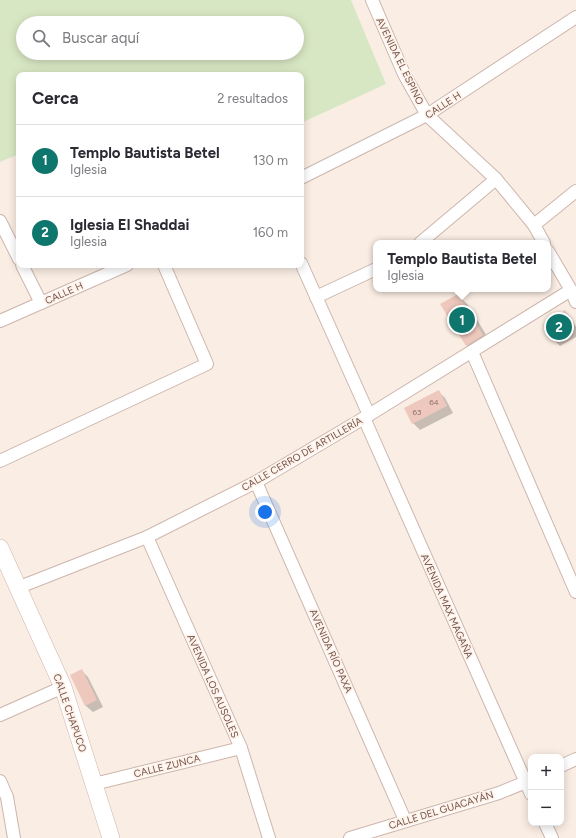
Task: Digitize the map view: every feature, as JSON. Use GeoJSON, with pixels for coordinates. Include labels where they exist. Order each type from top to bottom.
{"type":"FeatureCollection","features":[{"type":"Feature","properties":{"kind":"street","name":"AVENIDA EL ESPINO"},"geometry":{"type":"LineString","coordinates":[[372,0],[404,74],[427,116],[496,179],[534,225],[542,240]]}},
{"type":"Feature","properties":{"kind":"street","name":"CALLE H"},"geometry":{"type":"LineString","coordinates":[[304,177],[427,116],[576,16]]}},
{"type":"Feature","properties":{"kind":"street"},"geometry":{"type":"LineString","coordinates":[[424,240],[496,179]]}},
{"type":"Feature","properties":{"kind":"street"},"geometry":{"type":"LineString","coordinates":[[534,225],[576,191]]}},
{"type":"Feature","properties":{"kind":"street"},"geometry":{"type":"LineString","coordinates":[[0,222],[16,253]]}},
{"type":"Feature","properties":{"kind":"street"},"geometry":{"type":"LineString","coordinates":[[551,256],[571,290],[576,302]]}},
{"type":"Feature","properties":{"kind":"street"},"geometry":{"type":"LineString","coordinates":[[24,268],[41,303]]}},
{"type":"Feature","properties":{"kind":"street","name":"CALLE H"},"geometry":{"type":"LineString","coordinates":[[0,321],[120,268]]}},
{"type":"Feature","properties":{"kind":"street"},"geometry":{"type":"LineString","coordinates":[[0,461],[207,364],[165,268]]}},
{"type":"Feature","properties":{"kind":"street","name":"AVENIDA MAX MAGAÑA"},"geometry":{"type":"LineString","coordinates":[[303,268],[528,782]]}},
{"type":"Feature","properties":{"kind":"street"},"geometry":{"type":"LineString","coordinates":[[316,297],[373,270]]}},
{"type":"Feature","properties":{"kind":"street","name":"CALLE CERRO DE ARTILLERÍA"},"geometry":{"type":"LineString","coordinates":[[17,588],[147,537],[256,482],[472,352],[571,290]]}},
{"type":"Feature","properties":{"kind":"street"},"geometry":{"type":"LineString","coordinates":[[472,352],[576,592]]}},
{"type":"Feature","properties":{"kind":"street","name":"AVENIDA RÍO PAXA"},"geometry":{"type":"LineString","coordinates":[[256,482],[405,820]]}},
{"type":"Feature","properties":{"kind":"street","name":"AVENIDA LOS AUSOLES"},"geometry":{"type":"LineString","coordinates":[[147,537],[241,748],[270,838]]}},
{"type":"Feature","properties":{"kind":"street","name":"CALLE CHAPUCO"},"geometry":{"type":"LineString","coordinates":[[0,548],[63,687],[94,784],[108,837]]}},
{"type":"Feature","properties":{"kind":"street"},"geometry":{"type":"LineString","coordinates":[[0,715],[63,687]]}},
{"type":"Feature","properties":{"kind":"street","name":"CALLE ZUNCA"},"geometry":{"type":"LineString","coordinates":[[94,784],[241,748]]}},
{"type":"Feature","properties":{"kind":"street"},"geometry":{"type":"LineString","coordinates":[[564,765],[576,759]]}},
{"type":"Feature","properties":{"kind":"street"},"geometry":{"type":"LineString","coordinates":[[0,781],[7,797],[14,838]]}},
{"type":"Feature","properties":{"kind":"street","name":"CALLE DEL GUACAYÁN"},"geometry":{"type":"LineString","coordinates":[[350,838],[405,820],[499,793],[528,782]]}},
{"type":"Feature","properties":{"kind":"street"},"geometry":{"type":"LineString","coordinates":[[546,826],[552,838]]}},
{"type":"Feature","properties":{"kind":"green space"},"geometry":{"type":"Polygon","coordinates":[[[0,0],[351,0],[386,84],[304,122],[304,72],[16,72],[16,155],[0,162],[0,0]]]}},
{"type":"Feature","properties":{"kind":"building"},"geometry":{"type":"Polygon","coordinates":[[[458,294],[483,335],[466,346],[440,304],[458,294]]]}},
{"type":"Feature","properties":{"kind":"building"},"geometry":{"type":"Polygon","coordinates":[[[565,310],[574,328],[552,340],[543,325],[565,310]]]}},
{"type":"Feature","properties":{"kind":"building"},"geometry":{"type":"Polygon","coordinates":[[[439,390],[447,406],[412,424],[404,408],[439,390]]]}},
{"type":"Feature","properties":{"kind":"building"},"geometry":{"type":"Polygon","coordinates":[[[82,669],[97,700],[85,706],[70,675],[82,669]]]}},
{"type":"Feature","properties":{"kind":"place","name":"Templo Bautista Betel"},"geometry":{"type":"Point","coordinates":[462,320]}},
{"type":"Feature","properties":{"kind":"place","name":"Iglesia El Shaddai"},"geometry":{"type":"Point","coordinates":[559,327]}}]}
